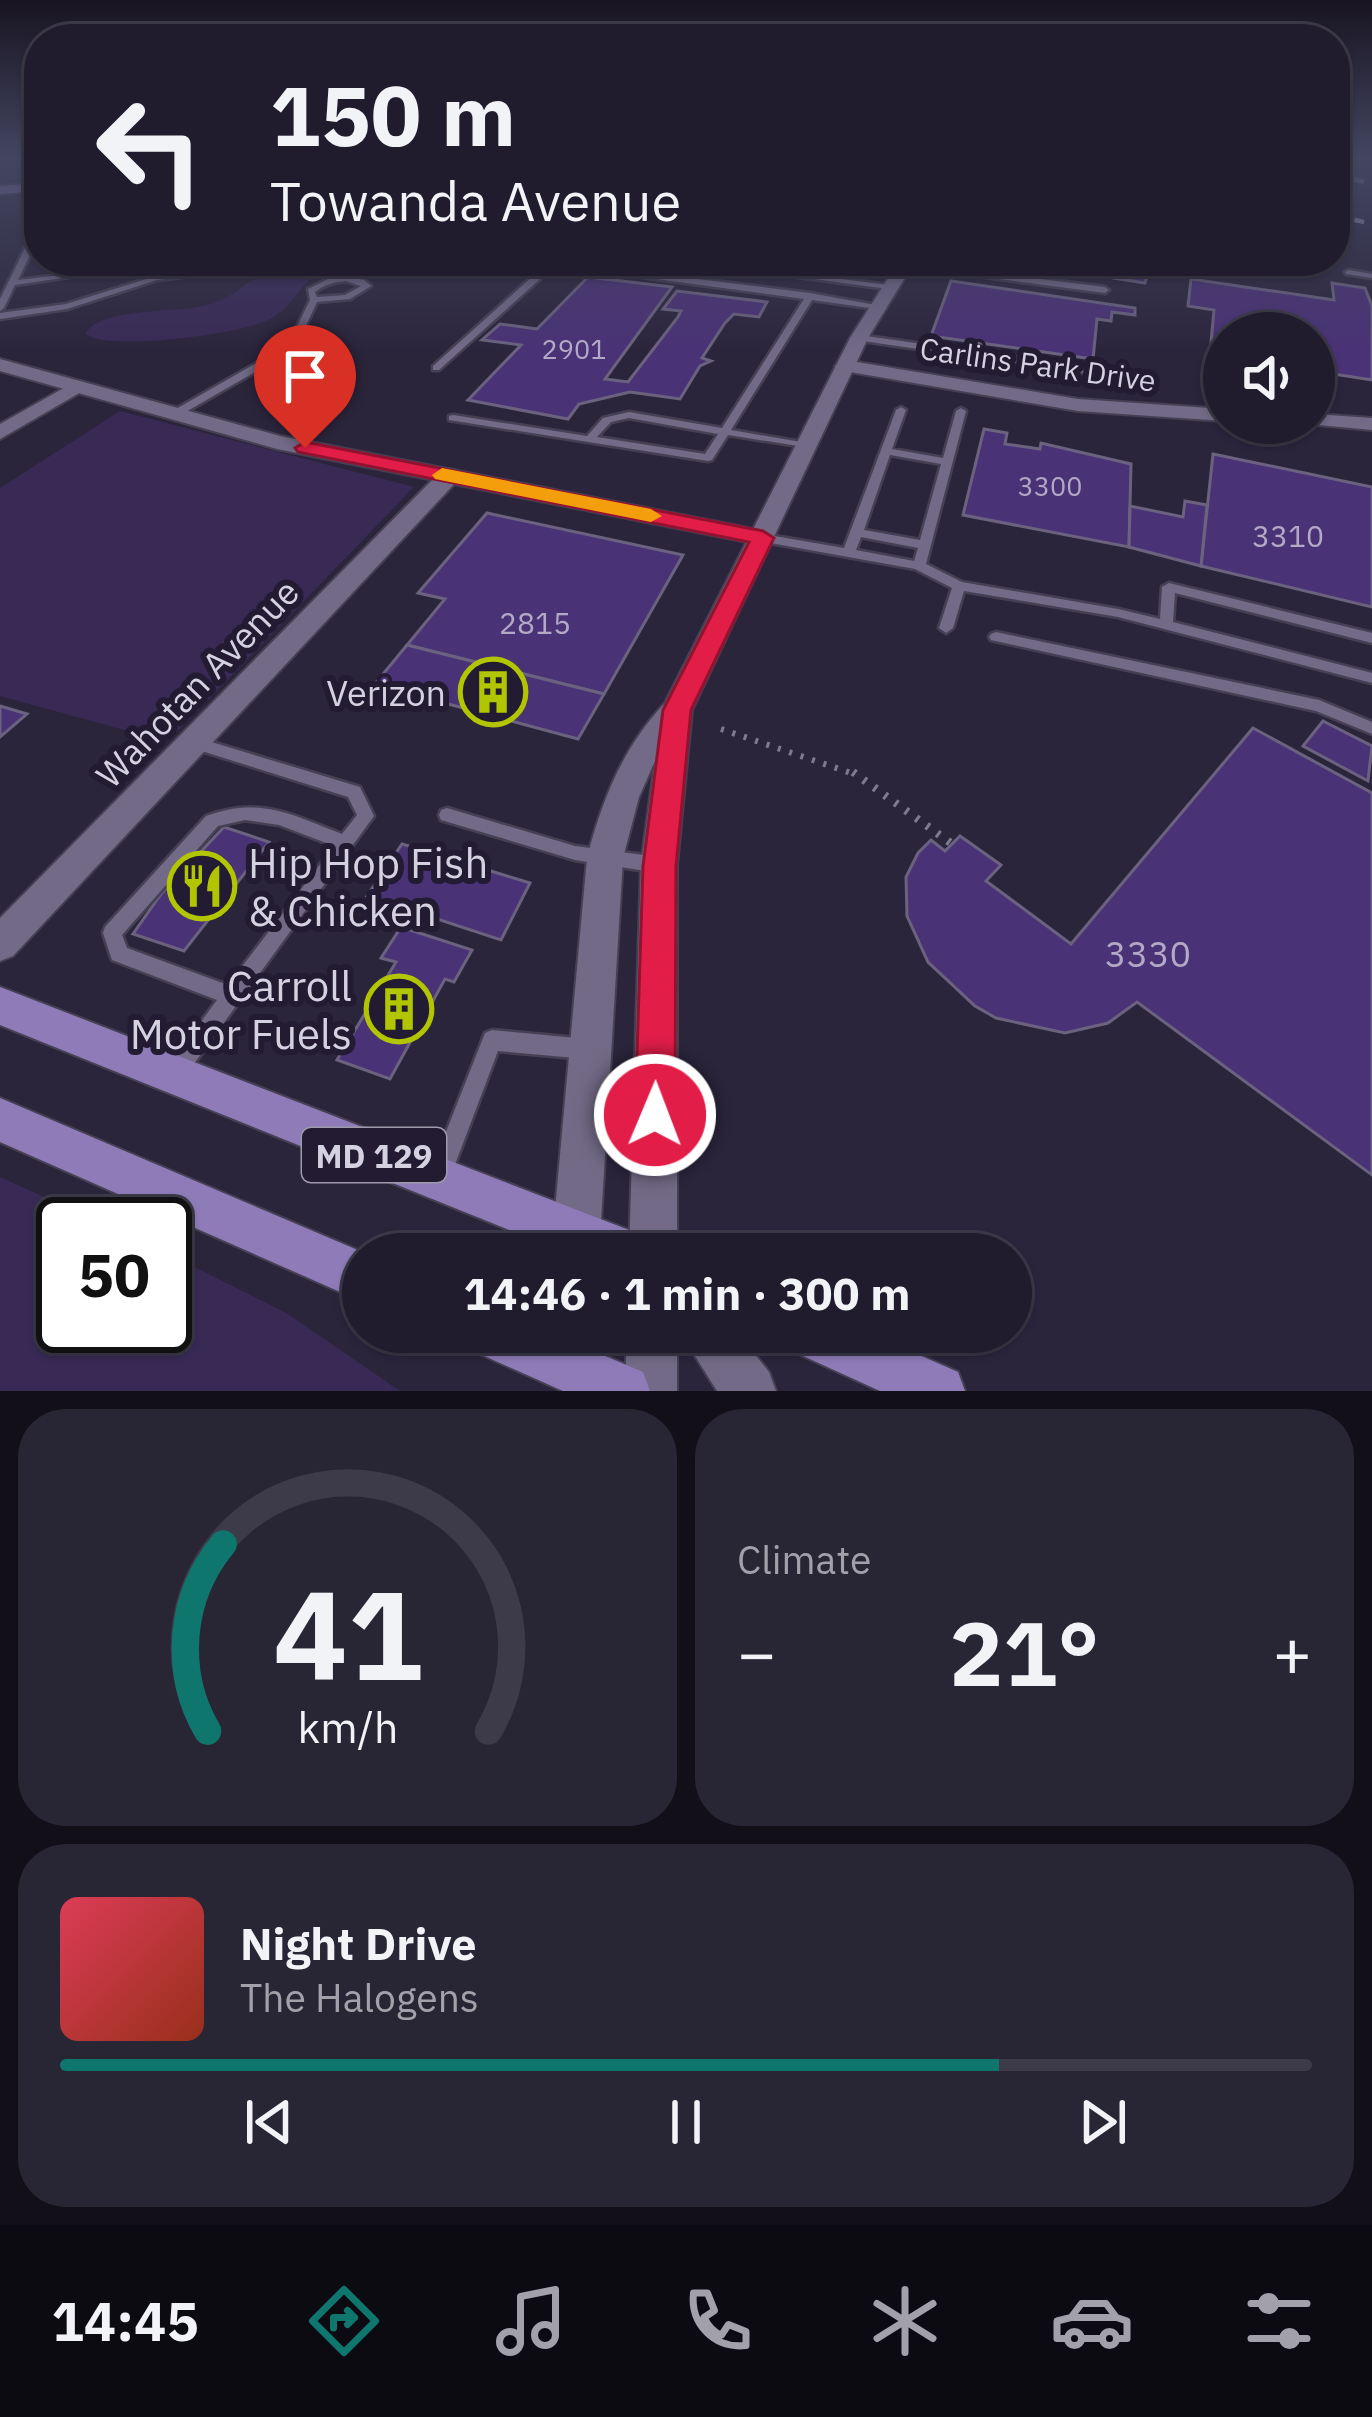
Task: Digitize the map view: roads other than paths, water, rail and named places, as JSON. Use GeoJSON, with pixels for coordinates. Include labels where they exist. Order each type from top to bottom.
{"type":"FeatureCollection","features":[{"type":"Feature","properties":{"kind":"main road","name":"MD 129"},"geometry":{"type":"LineString","coordinates":[[0,1006],[439,1180],[552,1233]]}},
{"type":"Feature","properties":{"kind":"main road"},"geometry":{"type":"LineString","coordinates":[[0,1120],[342,1268]]}},
{"type":"Feature","properties":{"kind":"main road"},"geometry":{"type":"LineString","coordinates":[[855,1353],[940,1391]]}},
{"type":"Feature","properties":{"kind":"main road"},"geometry":{"type":"LineString","coordinates":[[570,1364],[624,1391]]}},
{"type":"Feature","properties":{"kind":"street"},"geometry":{"type":"LineString","coordinates":[[577,1233],[605,858],[622,795],[648,738],[677,710],[859,338],[896,276]]}},
{"type":"Feature","properties":{"kind":"street"},"geometry":{"type":"LineString","coordinates":[[0,365],[173,415],[763,538]]}},
{"type":"Feature","properties":{"kind":"street","name":"Carlins Park Drive"},"geometry":{"type":"LineString","coordinates":[[845,366],[1078,405],[1203,414]]}},
{"type":"Feature","properties":{"kind":"street"},"geometry":{"type":"LineString","coordinates":[[0,433],[78,388]]}},
{"type":"Feature","properties":{"kind":"street"},"geometry":{"type":"LineString","coordinates":[[1335,421],[1372,424]]}},
{"type":"Feature","properties":{"kind":"street","name":"Wahotan Avenue"},"geometry":{"type":"LineString","coordinates":[[0,944],[449,476]]}},
{"type":"Feature","properties":{"kind":"street"},"geometry":{"type":"LineString","coordinates":[[653,1233],[659,866],[677,710]]}},
{"type":"Feature","properties":{"kind":"street"},"geometry":{"type":"LineString","coordinates":[[651,1391],[652,1353]]}},
{"type":"Feature","properties":{"kind":"street"},"geometry":{"type":"LineString","coordinates":[[721,1353],[750,1391]]}},
{"type":"Feature","properties":{"kind":"lane"},"geometry":{"type":"LineString","coordinates":[[24,260],[0,312],[67,306],[169,276]]}},
{"type":"Feature","properties":{"kind":"lane"},"geometry":{"type":"LineString","coordinates":[[13,283],[70,276]]}},
{"type":"Feature","properties":{"kind":"lane"},"geometry":{"type":"LineString","coordinates":[[67,306],[78,276]]}},
{"type":"Feature","properties":{"kind":"lane"},"geometry":{"type":"LineString","coordinates":[[436,368],[539,276]]}},
{"type":"Feature","properties":{"kind":"lane"},"geometry":{"type":"LineString","coordinates":[[654,276],[877,306]]}},
{"type":"Feature","properties":{"kind":"lane"},"geometry":{"type":"LineString","coordinates":[[801,276],[888,287]]}},
{"type":"Feature","properties":{"kind":"lane"},"geometry":{"type":"LineString","coordinates":[[1002,276],[1105,290]]}},
{"type":"Feature","properties":{"kind":"lane"},"geometry":{"type":"LineString","coordinates":[[173,415],[292,347],[314,299],[311,291],[324,283],[357,280],[367,286],[346,297],[314,299]]}},
{"type":"Feature","properties":{"kind":"lane"},"geometry":{"type":"LineString","coordinates":[[453,418],[708,458],[810,296]]}},
{"type":"Feature","properties":{"kind":"lane"},"geometry":{"type":"LineString","coordinates":[[859,338],[1084,370]]}},
{"type":"Feature","properties":{"kind":"lane"},"geometry":{"type":"LineString","coordinates":[[849,553],[901,410]]}},
{"type":"Feature","properties":{"kind":"lane"},"geometry":{"type":"LineString","coordinates":[[919,566],[961,411]]}},
{"type":"Feature","properties":{"kind":"lane"},"geometry":{"type":"LineString","coordinates":[[589,440],[607,420],[629,415],[807,446]]}},
{"type":"Feature","properties":{"kind":"lane"},"geometry":{"type":"LineString","coordinates":[[886,451],[946,462]]}},
{"type":"Feature","properties":{"kind":"lane"},"geometry":{"type":"LineString","coordinates":[[856,532],[924,545]]}},
{"type":"Feature","properties":{"kind":"lane"},"geometry":{"type":"LineString","coordinates":[[763,538],[919,566],[958,586],[1166,624],[1372,678]]}},
{"type":"Feature","properties":{"kind":"lane"},"geometry":{"type":"LineString","coordinates":[[946,628],[958,586]]}},
{"type":"Feature","properties":{"kind":"lane"},"geometry":{"type":"LineString","coordinates":[[1166,624],[1169,586],[1372,638]]}},
{"type":"Feature","properties":{"kind":"lane"},"geometry":{"type":"LineString","coordinates":[[997,637],[1319,706],[1372,728]]}},
{"type":"Feature","properties":{"kind":"lane"},"geometry":{"type":"LineString","coordinates":[[173,1076],[366,816],[354,792],[195,743]]}},
{"type":"Feature","properties":{"kind":"lane"},"geometry":{"type":"LineString","coordinates":[[232,996],[119,954],[112,933],[212,821],[232,812],[250,810],[346,843]]}},
{"type":"Feature","properties":{"kind":"lane"},"geometry":{"type":"LineString","coordinates":[[447,814],[605,858],[659,866]]}},
{"type":"Feature","properties":{"kind":"lane"},"geometry":{"type":"LineString","coordinates":[[439,1180],[492,1040],[590,1050]]}},
{"type":"Feature","properties":{"kind":"railway"},"geometry":{"type":"LineString","coordinates":[[1363,222],[1372,224]]}},
{"type":"Feature","properties":{"kind":"place","name":"Verizon"},"geometry":{"type":"Point","coordinates":[493,692]}},
{"type":"Feature","properties":{"kind":"place","name":"Hip Hop Fish & Chicken"},"geometry":{"type":"Point","coordinates":[202,886]}},
{"type":"Feature","properties":{"kind":"place","name":"Carroll Motor Fuels"},"geometry":{"type":"Point","coordinates":[399,1009]}}]}
